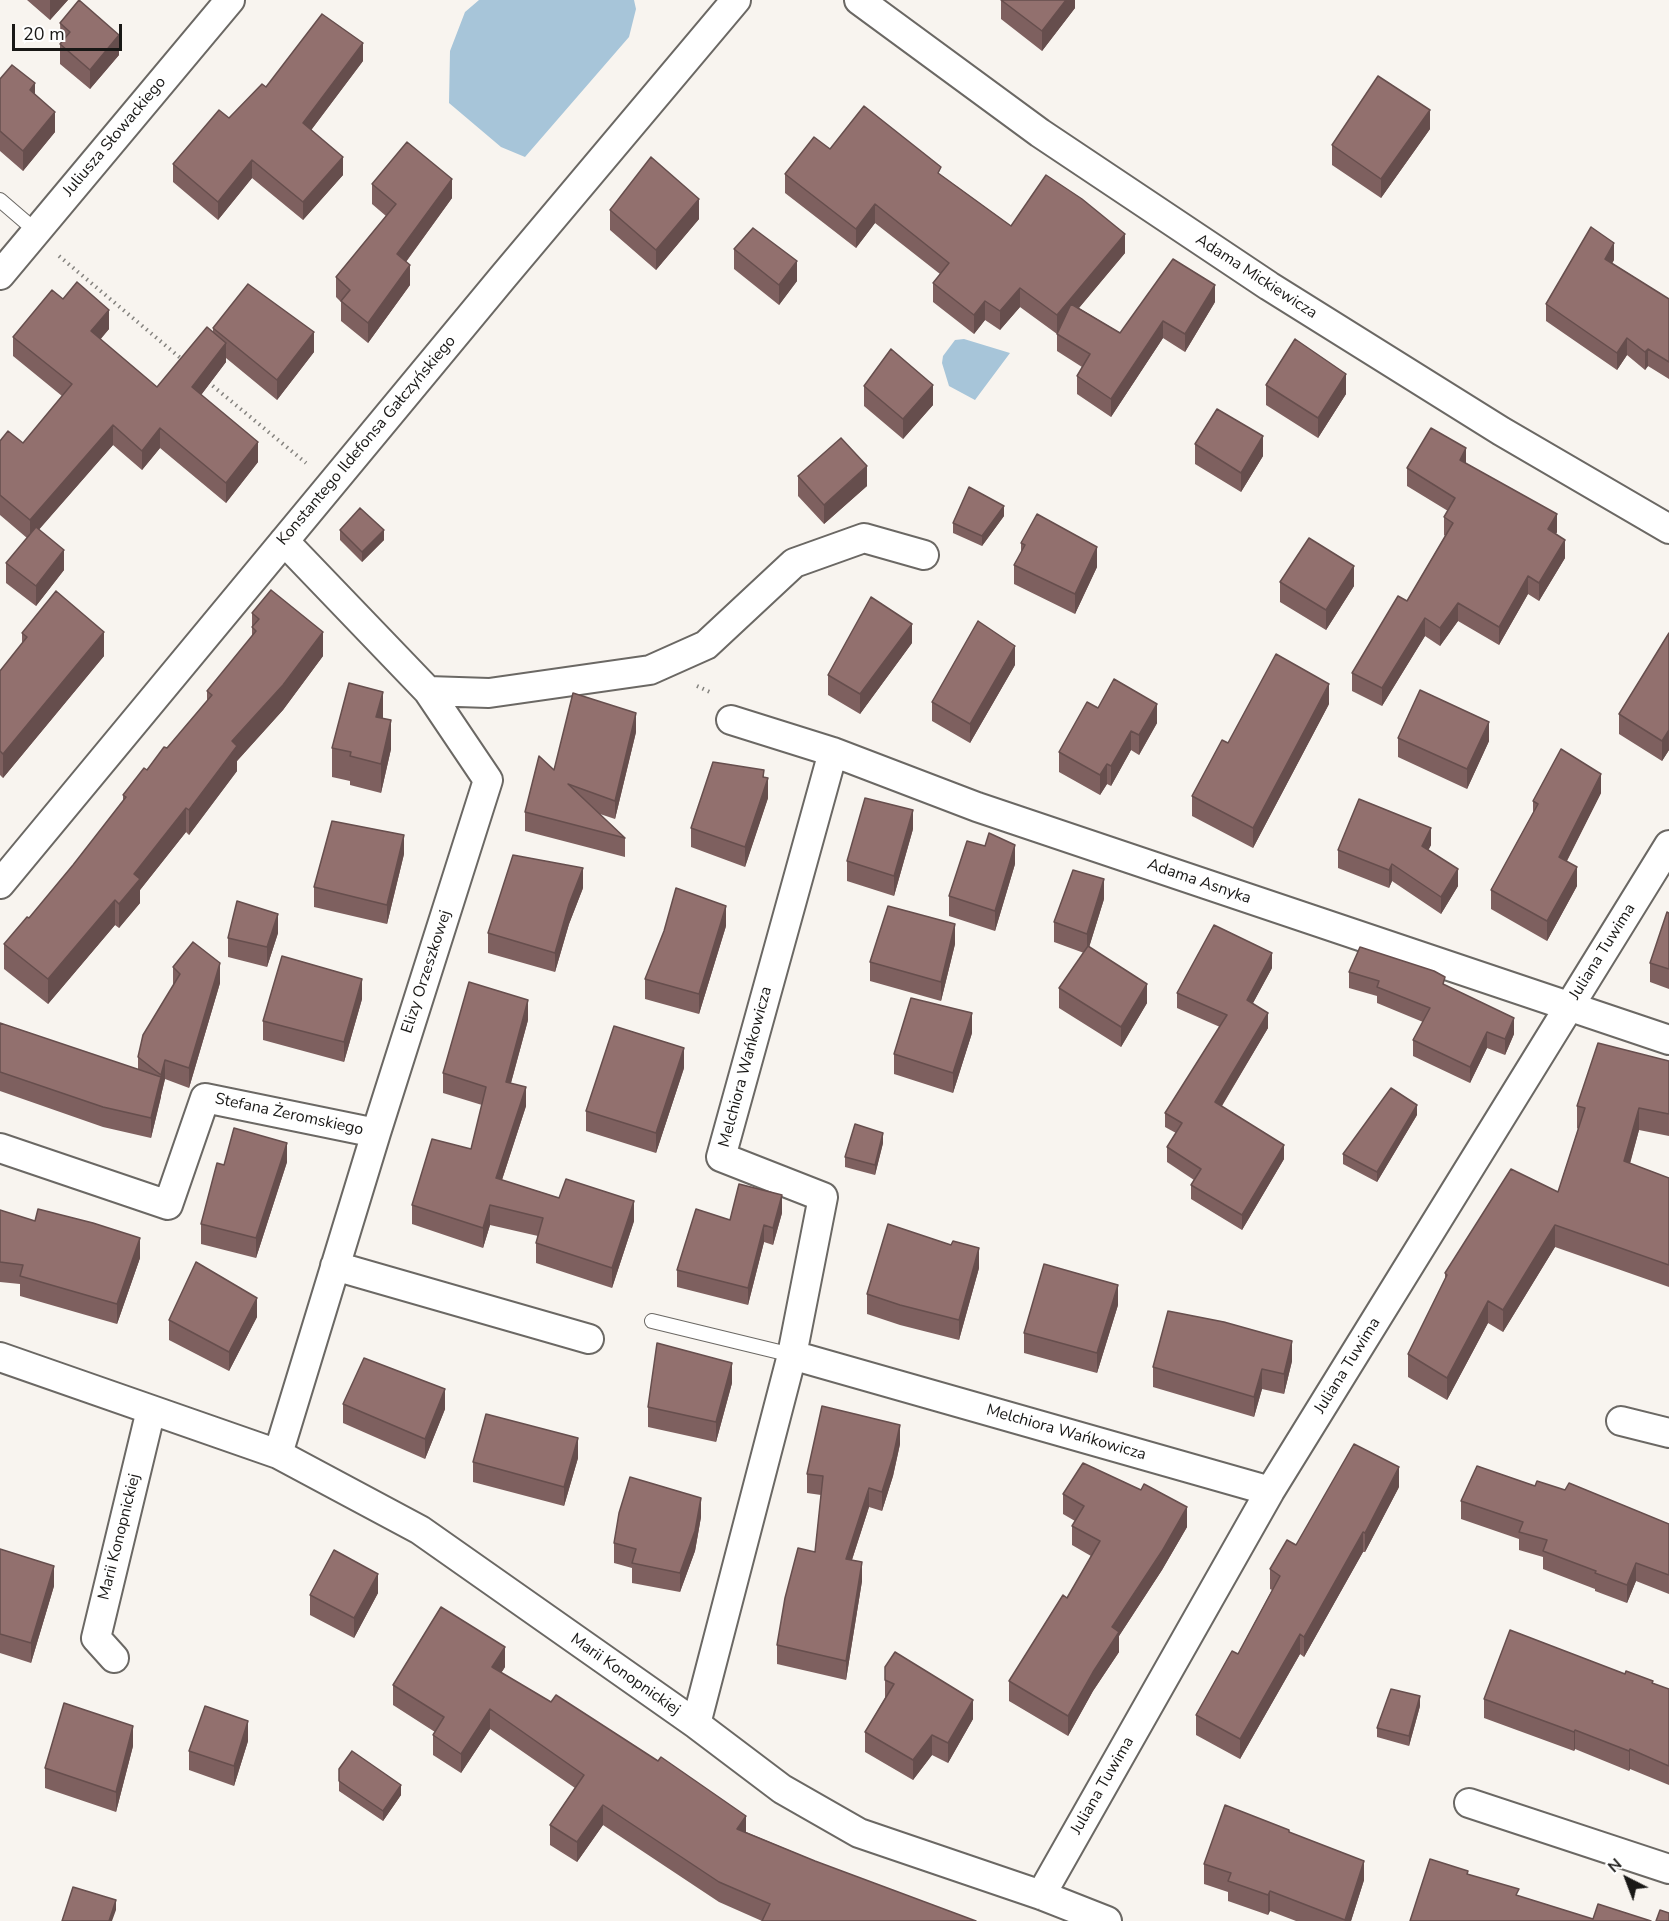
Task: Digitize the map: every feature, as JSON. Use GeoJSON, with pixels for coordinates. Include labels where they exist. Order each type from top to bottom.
{"type":"FeatureCollection","features":[{"type":"Feature","properties":{"kind":"street","name":"Juliusza Słowackiego"},"geometry":{"type":"LineString","coordinates":[[0,275],[44,241],[230,0]]}},
{"type":"Feature","properties":{"kind":"street","name":"Konstantego Ildefonsa Gałczyńskiego"},"geometry":{"type":"LineString","coordinates":[[0,884],[736,0]]}},
{"type":"Feature","properties":{"kind":"street","name":"Adama Mickiewicza"},"geometry":{"type":"LineString","coordinates":[[858,0],[1040,134],[1269,286],[1501,431],[1669,529]]}},
{"type":"Feature","properties":{"kind":"street"},"geometry":{"type":"LineString","coordinates":[[428,691],[489,693],[650,670],[706,645],[794,563],[864,538],[924,555]]}},
{"type":"Feature","properties":{"kind":"street","name":"Elizy Orzeszkowej"},"geometry":{"type":"LineString","coordinates":[[278,1454],[376,1133],[488,780],[428,691],[284,542]]}},
{"type":"Feature","properties":{"kind":"street","name":"Adama Asnyka"},"geometry":{"type":"LineString","coordinates":[[732,720],[832,752],[977,807],[1669,1040]]}},
{"type":"Feature","properties":{"kind":"street","name":"Melchiora Wańkowicza"},"geometry":{"type":"LineString","coordinates":[[696,1724],[792,1355],[823,1197],[721,1157],[832,752]]}},
{"type":"Feature","properties":{"kind":"street","name":"Juliana Tuwima"},"geometry":{"type":"LineString","coordinates":[[1041,1895],[1270,1491],[1669,845]]}},
{"type":"Feature","properties":{"kind":"street","name":"Stefana Żeromskiego"},"geometry":{"type":"LineString","coordinates":[[0,1148],[168,1205],[205,1098],[376,1133]]}},
{"type":"Feature","properties":{"kind":"street"},"geometry":{"type":"LineString","coordinates":[[335,1266],[589,1339]]}},
{"type":"Feature","properties":{"kind":"street","name":"Melchiora Wańkowicza"},"geometry":{"type":"LineString","coordinates":[[792,1355],[1270,1491]]}},
{"type":"Feature","properties":{"kind":"street","name":"Marii Konopnickiej"},"geometry":{"type":"LineString","coordinates":[[0,1357],[278,1454],[420,1530],[696,1724],[782,1789],[859,1833],[1041,1895],[1107,1921]]}},
{"type":"Feature","properties":{"kind":"street","name":"Marii Konopnickiej"},"geometry":{"type":"LineString","coordinates":[[114,1658],[96,1638],[151,1410]]}},
{"type":"Feature","properties":{"kind":"street"},"geometry":{"type":"LineString","coordinates":[[1621,1421],[1669,1433]]}},
{"type":"Feature","properties":{"kind":"street"},"geometry":{"type":"LineString","coordinates":[[1469,1803],[1669,1869]]}},
{"type":"Feature","properties":{"kind":"lane"},"geometry":{"type":"LineString","coordinates":[[0,200],[44,241]]}},
{"type":"Feature","properties":{"kind":"lane"},"geometry":{"type":"LineString","coordinates":[[652,1321],[792,1355]]}},
{"type":"Feature","properties":{"kind":"path"},"geometry":{"type":"LineString","coordinates":[[44,241],[186,364]]}},
{"type":"Feature","properties":{"kind":"path"},"geometry":{"type":"LineString","coordinates":[[203,378],[332,484]]}},
{"type":"Feature","properties":{"kind":"water"},"geometry":{"type":"Polygon","coordinates":[[[479,0],[634,0],[636,9],[629,37],[525,157],[501,147],[449,103],[450,51],[465,12],[479,0]]]}},
{"type":"Feature","properties":{"kind":"water"},"geometry":{"type":"Polygon","coordinates":[[[964,339],[1010,353],[975,400],[949,386],[942,363],[943,356],[955,340],[964,339]]]}},
{"type":"Feature","properties":{"kind":"building"},"geometry":{"type":"Polygon","coordinates":[[[79,0],[119,35],[90,70],[60,44],[70,32],[60,23],[79,0]]]}},
{"type":"Feature","properties":{"kind":"building"},"geometry":{"type":"Polygon","coordinates":[[[1001,0],[1066,0],[1042,31],[1001,0]]]}},
{"type":"Feature","properties":{"kind":"building"},"geometry":{"type":"Polygon","coordinates":[[[322,14],[363,43],[303,123],[343,157],[303,202],[252,160],[218,202],[173,164],[219,110],[229,118],[262,84],[266,87],[322,14]]]}},
{"type":"Feature","properties":{"kind":"building"},"geometry":{"type":"Polygon","coordinates":[[[12,65],[35,83],[30,90],[55,112],[23,151],[0,131],[0,79],[12,65]]]}},
{"type":"Feature","properties":{"kind":"building"},"geometry":{"type":"Polygon","coordinates":[[[1378,76],[1430,110],[1381,179],[1332,145],[1378,76]]]}},
{"type":"Feature","properties":{"kind":"building"},"geometry":{"type":"Polygon","coordinates":[[[864,106],[941,167],[938,173],[1011,226],[1046,175],[1082,199],[1125,234],[1057,315],[1020,288],[1000,311],[985,301],[974,315],[933,283],[949,263],[875,204],[856,229],[785,174],[814,137],[830,149],[864,106]]]}},
{"type":"Feature","properties":{"kind":"building"},"geometry":{"type":"Polygon","coordinates":[[[407,142],[452,179],[397,254],[410,265],[368,323],[341,301],[350,290],[336,277],[396,204],[372,184],[407,142]]]}},
{"type":"Feature","properties":{"kind":"building"},"geometry":{"type":"Polygon","coordinates":[[[651,157],[699,199],[656,250],[610,210],[651,157]]]}},
{"type":"Feature","properties":{"kind":"building"},"geometry":{"type":"Polygon","coordinates":[[[1591,227],[1614,243],[1605,259],[1669,299],[1669,362],[1648,349],[1645,352],[1627,338],[1617,353],[1546,304],[1591,227]]]}},
{"type":"Feature","properties":{"kind":"building"},"geometry":{"type":"Polygon","coordinates":[[[753,228],[797,261],[779,285],[734,249],[753,228]]]}},
{"type":"Feature","properties":{"kind":"building"},"geometry":{"type":"Polygon","coordinates":[[[1173,259],[1215,285],[1185,334],[1163,321],[1111,399],[1077,376],[1090,354],[1057,334],[1071,304],[1120,333],[1173,259]]]}},
{"type":"Feature","properties":{"kind":"building"},"geometry":{"type":"Polygon","coordinates":[[[77,282],[109,310],[91,331],[157,387],[207,327],[226,343],[192,387],[258,442],[226,483],[160,428],[142,451],[113,425],[30,520],[0,495],[0,441],[8,431],[23,443],[72,384],[13,337],[52,290],[63,299],[77,282]]]}},
{"type":"Feature","properties":{"kind":"building"},"geometry":{"type":"Polygon","coordinates":[[[248,284],[314,332],[277,380],[213,328],[248,284]]]}},
{"type":"Feature","properties":{"kind":"building"},"geometry":{"type":"Polygon","coordinates":[[[1295,339],[1346,374],[1318,418],[1266,385],[1295,339]]]}},
{"type":"Feature","properties":{"kind":"building"},"geometry":{"type":"Polygon","coordinates":[[[891,349],[933,385],[903,419],[864,386],[891,349]]]}},
{"type":"Feature","properties":{"kind":"building"},"geometry":{"type":"Polygon","coordinates":[[[1217,409],[1263,436],[1241,473],[1195,444],[1217,409]]]}},
{"type":"Feature","properties":{"kind":"building"},"geometry":{"type":"Polygon","coordinates":[[[1431,428],[1466,448],[1460,460],[1557,514],[1548,529],[1565,540],[1539,583],[1528,576],[1499,627],[1458,603],[1440,628],[1425,618],[1382,688],[1352,673],[1398,596],[1407,601],[1453,523],[1444,517],[1455,498],[1407,468],[1431,428]]]}},
{"type":"Feature","properties":{"kind":"building"},"geometry":{"type":"Polygon","coordinates":[[[841,438],[867,466],[824,505],[798,476],[841,438]]]}},
{"type":"Feature","properties":{"kind":"building"},"geometry":{"type":"Polygon","coordinates":[[[969,487],[1004,506],[982,536],[953,523],[969,487]]]}},
{"type":"Feature","properties":{"kind":"building"},"geometry":{"type":"Polygon","coordinates":[[[360,508],[384,530],[362,552],[340,530],[360,508]]]}},
{"type":"Feature","properties":{"kind":"building"},"geometry":{"type":"Polygon","coordinates":[[[1037,514],[1097,547],[1075,594],[1014,565],[1025,545],[1021,543],[1037,514]]]}},
{"type":"Feature","properties":{"kind":"building"},"geometry":{"type":"Polygon","coordinates":[[[36,527],[64,550],[36,586],[6,563],[36,527]]]}},
{"type":"Feature","properties":{"kind":"building"},"geometry":{"type":"Polygon","coordinates":[[[1309,538],[1354,566],[1326,610],[1280,582],[1309,538]]]}},
{"type":"Feature","properties":{"kind":"building"},"geometry":{"type":"Polygon","coordinates":[[[271,590],[323,632],[283,685],[232,741],[237,746],[189,810],[186,808],[134,874],[140,879],[119,904],[115,900],[48,979],[4,944],[73,865],[126,797],[123,795],[144,768],[147,770],[164,747],[167,748],[212,695],[207,691],[256,631],[252,627],[259,619],[252,613],[271,590]]]}},
{"type":"Feature","properties":{"kind":"building"},"geometry":{"type":"Polygon","coordinates":[[[56,591],[104,632],[3,754],[0,751],[0,671],[27,637],[22,633],[56,591]]]}},
{"type":"Feature","properties":{"kind":"building"},"geometry":{"type":"Polygon","coordinates":[[[871,597],[912,624],[860,694],[828,675],[871,597]]]}},
{"type":"Feature","properties":{"kind":"building"},"geometry":{"type":"Polygon","coordinates":[[[978,621],[1015,646],[970,724],[932,702],[978,621]]]}},
{"type":"Feature","properties":{"kind":"building"},"geometry":{"type":"Polygon","coordinates":[[[1669,633],[1669,730],[1662,741],[1619,714],[1669,633]]]}},
{"type":"Feature","properties":{"kind":"building"},"geometry":{"type":"Polygon","coordinates":[[[1276,654],[1329,684],[1253,828],[1192,796],[1222,740],[1228,743],[1276,654]]]}},
{"type":"Feature","properties":{"kind":"building"},"geometry":{"type":"Polygon","coordinates":[[[1114,679],[1157,704],[1139,735],[1131,731],[1111,766],[1107,764],[1100,775],[1059,752],[1087,702],[1098,708],[1114,679]]]}},
{"type":"Feature","properties":{"kind":"building"},"geometry":{"type":"Polygon","coordinates":[[[349,683],[383,692],[376,717],[391,720],[381,764],[350,756],[351,752],[332,748],[349,683]]]}},
{"type":"Feature","properties":{"kind":"building"},"geometry":{"type":"Polygon","coordinates":[[[1420,690],[1489,722],[1467,769],[1398,738],[1420,690]]]}},
{"type":"Feature","properties":{"kind":"building"},"geometry":{"type":"Polygon","coordinates":[[[573,693],[636,713],[615,801],[568,784],[625,838],[525,812],[539,756],[554,770],[573,693]]]}},
{"type":"Feature","properties":{"kind":"building"},"geometry":{"type":"Polygon","coordinates":[[[1561,749],[1601,774],[1559,857],[1577,867],[1547,921],[1491,890],[1538,804],[1533,801],[1561,749]]]}},
{"type":"Feature","properties":{"kind":"building"},"geometry":{"type":"Polygon","coordinates":[[[713,762],[764,770],[763,777],[768,778],[745,847],[691,828],[713,762]]]}},
{"type":"Feature","properties":{"kind":"building"},"geometry":{"type":"Polygon","coordinates":[[[865,798],[913,810],[894,876],[847,861],[865,798]]]}},
{"type":"Feature","properties":{"kind":"building"},"geometry":{"type":"Polygon","coordinates":[[[1359,799],[1431,828],[1422,846],[1458,869],[1441,897],[1392,864],[1389,870],[1338,850],[1359,799]]]}},
{"type":"Feature","properties":{"kind":"building"},"geometry":{"type":"Polygon","coordinates":[[[332,821],[404,835],[387,905],[314,887],[332,821]]]}},
{"type":"Feature","properties":{"kind":"building"},"geometry":{"type":"Polygon","coordinates":[[[989,833],[1015,845],[995,911],[949,896],[967,841],[985,846],[989,833]]]}},
{"type":"Feature","properties":{"kind":"building"},"geometry":{"type":"Polygon","coordinates":[[[513,855],[583,868],[569,904],[555,953],[488,933],[513,855]]]}},
{"type":"Feature","properties":{"kind":"building"},"geometry":{"type":"Polygon","coordinates":[[[1073,870],[1104,879],[1087,934],[1054,922],[1073,870]]]}},
{"type":"Feature","properties":{"kind":"building"},"geometry":{"type":"Polygon","coordinates":[[[676,888],[726,906],[699,994],[645,979],[664,931],[676,888]]]}},
{"type":"Feature","properties":{"kind":"building"},"geometry":{"type":"Polygon","coordinates":[[[237,901],[278,914],[267,947],[228,938],[237,901]]]}},
{"type":"Feature","properties":{"kind":"building"},"geometry":{"type":"Polygon","coordinates":[[[888,906],[955,924],[941,982],[870,962],[888,906]]]}},
{"type":"Feature","properties":{"kind":"building"},"geometry":{"type":"Polygon","coordinates":[[[1667,912],[1669,913],[1669,969],[1650,963],[1667,912]]]}},
{"type":"Feature","properties":{"kind":"building"},"geometry":{"type":"Polygon","coordinates":[[[1214,925],[1272,953],[1247,1000],[1268,1013],[1215,1102],[1284,1145],[1242,1215],[1191,1185],[1201,1169],[1167,1147],[1182,1123],[1165,1113],[1227,1015],[1177,993],[1214,925]]]}},
{"type":"Feature","properties":{"kind":"building"},"geometry":{"type":"Polygon","coordinates":[[[193,942],[220,963],[189,1068],[165,1060],[161,1075],[138,1057],[143,1035],[180,974],[173,967],[193,942]]]}},
{"type":"Feature","properties":{"kind":"building"},"geometry":{"type":"Polygon","coordinates":[[[1088,946],[1147,984],[1121,1027],[1059,988],[1088,946]]]}},
{"type":"Feature","properties":{"kind":"building"},"geometry":{"type":"Polygon","coordinates":[[[1360,947],[1434,971],[1445,977],[1443,984],[1514,1018],[1505,1039],[1487,1032],[1470,1067],[1413,1040],[1430,1008],[1377,987],[1379,981],[1349,972],[1360,947]]]}},
{"type":"Feature","properties":{"kind":"building"},"geometry":{"type":"Polygon","coordinates":[[[282,956],[362,979],[344,1042],[263,1021],[282,956]]]}},
{"type":"Feature","properties":{"kind":"building"},"geometry":{"type":"Polygon","coordinates":[[[469,982],[528,1000],[506,1082],[526,1087],[496,1178],[559,1198],[566,1179],[634,1201],[612,1268],[536,1243],[543,1218],[490,1205],[483,1228],[412,1205],[432,1139],[471,1149],[486,1087],[443,1073],[469,982]]]}},
{"type":"Feature","properties":{"kind":"building"},"geometry":{"type":"Polygon","coordinates":[[[911,998],[972,1013],[953,1073],[894,1054],[911,998]]]}},
{"type":"Feature","properties":{"kind":"building"},"geometry":{"type":"Polygon","coordinates":[[[0,1023],[161,1077],[151,1118],[103,1107],[0,1072],[0,1023]]]}},
{"type":"Feature","properties":{"kind":"building"},"geometry":{"type":"Polygon","coordinates":[[[614,1026],[684,1048],[656,1133],[586,1111],[614,1026]]]}},
{"type":"Feature","properties":{"kind":"building"},"geometry":{"type":"Polygon","coordinates":[[[1598,1043],[1669,1061],[1669,1114],[1639,1108],[1624,1161],[1669,1178],[1669,1265],[1555,1225],[1503,1310],[1488,1301],[1447,1378],[1408,1354],[1447,1275],[1445,1273],[1511,1169],[1558,1192],[1585,1108],[1577,1106],[1598,1043]]]}},
{"type":"Feature","properties":{"kind":"building"},"geometry":{"type":"Polygon","coordinates":[[[1391,1088],[1417,1105],[1377,1172],[1343,1154],[1391,1088]]]}},
{"type":"Feature","properties":{"kind":"building"},"geometry":{"type":"Polygon","coordinates":[[[855,1124],[883,1133],[875,1165],[845,1157],[855,1124]]]}},
{"type":"Feature","properties":{"kind":"building"},"geometry":{"type":"Polygon","coordinates":[[[234,1128],[287,1143],[256,1238],[201,1224],[217,1163],[224,1165],[234,1128]]]}},
{"type":"Feature","properties":{"kind":"building"},"geometry":{"type":"Polygon","coordinates":[[[739,1184],[782,1195],[773,1228],[764,1225],[748,1288],[677,1270],[696,1209],[730,1220],[739,1184]]]}},
{"type":"Feature","properties":{"kind":"building"},"geometry":{"type":"Polygon","coordinates":[[[38,1209],[140,1238],[117,1304],[20,1276],[23,1265],[0,1262],[0,1210],[35,1221],[38,1209]]]}},
{"type":"Feature","properties":{"kind":"building"},"geometry":{"type":"Polygon","coordinates":[[[888,1224],[951,1245],[953,1241],[979,1248],[959,1320],[867,1294],[888,1224]]]}},
{"type":"Feature","properties":{"kind":"building"},"geometry":{"type":"Polygon","coordinates":[[[196,1262],[257,1298],[229,1352],[169,1320],[196,1262]]]}},
{"type":"Feature","properties":{"kind":"building"},"geometry":{"type":"Polygon","coordinates":[[[1044,1264],[1118,1285],[1097,1353],[1024,1333],[1044,1264]]]}},
{"type":"Feature","properties":{"kind":"building"},"geometry":{"type":"Polygon","coordinates":[[[1168,1311],[1224,1322],[1292,1341],[1284,1374],[1262,1369],[1254,1397],[1153,1367],[1168,1311]]]}},
{"type":"Feature","properties":{"kind":"building"},"geometry":{"type":"Polygon","coordinates":[[[657,1343],[732,1363],[716,1422],[648,1407],[657,1343]]]}},
{"type":"Feature","properties":{"kind":"building"},"geometry":{"type":"Polygon","coordinates":[[[364,1358],[445,1389],[425,1439],[343,1404],[364,1358]]]}},
{"type":"Feature","properties":{"kind":"building"},"geometry":{"type":"Polygon","coordinates":[[[822,1406],[900,1425],[882,1492],[869,1488],[846,1559],[862,1562],[846,1661],[777,1645],[785,1598],[798,1548],[815,1552],[823,1476],[807,1474],[822,1406]]]}},
{"type":"Feature","properties":{"kind":"building"},"geometry":{"type":"Polygon","coordinates":[[[486,1414],[578,1438],[564,1487],[473,1462],[486,1414]]]}},
{"type":"Feature","properties":{"kind":"building"},"geometry":{"type":"Polygon","coordinates":[[[1354,1444],[1399,1467],[1365,1533],[1363,1532],[1304,1637],[1300,1634],[1240,1739],[1196,1715],[1232,1651],[1238,1654],[1280,1576],[1270,1569],[1287,1540],[1296,1545],[1354,1444]]]}},
{"type":"Feature","properties":{"kind":"building"},"geometry":{"type":"Polygon","coordinates":[[[1083,1463],[1141,1490],[1144,1484],[1187,1507],[1162,1551],[1112,1627],[1119,1632],[1068,1716],[1009,1681],[1063,1595],[1067,1598],[1100,1541],[1072,1526],[1084,1506],[1063,1494],[1083,1463]]]}},
{"type":"Feature","properties":{"kind":"building"},"geometry":{"type":"Polygon","coordinates":[[[1477,1466],[1535,1486],[1537,1481],[1565,1490],[1569,1483],[1669,1524],[1669,1575],[1636,1563],[1627,1585],[1543,1551],[1547,1540],[1519,1532],[1523,1522],[1461,1501],[1477,1466]]]}},
{"type":"Feature","properties":{"kind":"building"},"geometry":{"type":"Polygon","coordinates":[[[630,1477],[701,1498],[695,1531],[680,1573],[632,1563],[636,1549],[614,1543],[619,1513],[630,1477]]]}},
{"type":"Feature","properties":{"kind":"building"},"geometry":{"type":"Polygon","coordinates":[[[0,1549],[54,1566],[31,1643],[0,1634],[0,1549]]]}},
{"type":"Feature","properties":{"kind":"building"},"geometry":{"type":"Polygon","coordinates":[[[334,1550],[378,1574],[354,1618],[310,1595],[334,1550]]]}},
{"type":"Feature","properties":{"kind":"building"},"geometry":{"type":"Polygon","coordinates":[[[441,1607],[505,1647],[492,1667],[551,1702],[556,1695],[658,1761],[661,1757],[746,1816],[737,1829],[815,1861],[976,1921],[762,1921],[770,1904],[719,1882],[603,1805],[577,1842],[550,1825],[584,1775],[490,1709],[461,1754],[433,1735],[444,1717],[393,1685],[441,1607]]]}},
{"type":"Feature","properties":{"kind":"building"},"geometry":{"type":"Polygon","coordinates":[[[1510,1630],[1625,1674],[1626,1671],[1653,1681],[1652,1683],[1669,1689],[1669,1766],[1630,1749],[1629,1751],[1484,1699],[1510,1630]]]}},
{"type":"Feature","properties":{"kind":"building"},"geometry":{"type":"Polygon","coordinates":[[[895,1652],[973,1700],[948,1743],[932,1735],[913,1760],[865,1732],[894,1684],[885,1680],[885,1667],[895,1652]]]}},
{"type":"Feature","properties":{"kind":"building"},"geometry":{"type":"Polygon","coordinates":[[[1391,1689],[1420,1696],[1409,1736],[1377,1728],[1391,1689]]]}},
{"type":"Feature","properties":{"kind":"building"},"geometry":{"type":"Polygon","coordinates":[[[64,1703],[133,1726],[116,1792],[45,1768],[64,1703]]]}},
{"type":"Feature","properties":{"kind":"building"},"geometry":{"type":"Polygon","coordinates":[[[205,1706],[248,1721],[234,1766],[189,1751],[205,1706]]]}},
{"type":"Feature","properties":{"kind":"building"},"geometry":{"type":"Polygon","coordinates":[[[352,1751],[401,1785],[383,1811],[339,1781],[339,1769],[352,1751]]]}},
{"type":"Feature","properties":{"kind":"building"},"geometry":{"type":"Polygon","coordinates":[[[1225,1805],[1364,1861],[1345,1920],[1270,1891],[1268,1895],[1228,1881],[1231,1873],[1204,1864],[1225,1805]]]}},
{"type":"Feature","properties":{"kind":"building"},"geometry":{"type":"Polygon","coordinates":[[[1430,1859],[1468,1871],[1467,1874],[1519,1889],[1516,1895],[1593,1919],[1598,1904],[1651,1921],[1410,1921],[1430,1859]]]}},
{"type":"Feature","properties":{"kind":"building"},"geometry":{"type":"Polygon","coordinates":[[[73,1887],[116,1900],[109,1921],[62,1921],[73,1887]]]}},
{"type":"Feature","properties":{"kind":"building"},"geometry":{"type":"Polygon","coordinates":[[[1660,1910],[1669,1913],[1669,1921],[1656,1921],[1660,1910]]]}}]}
